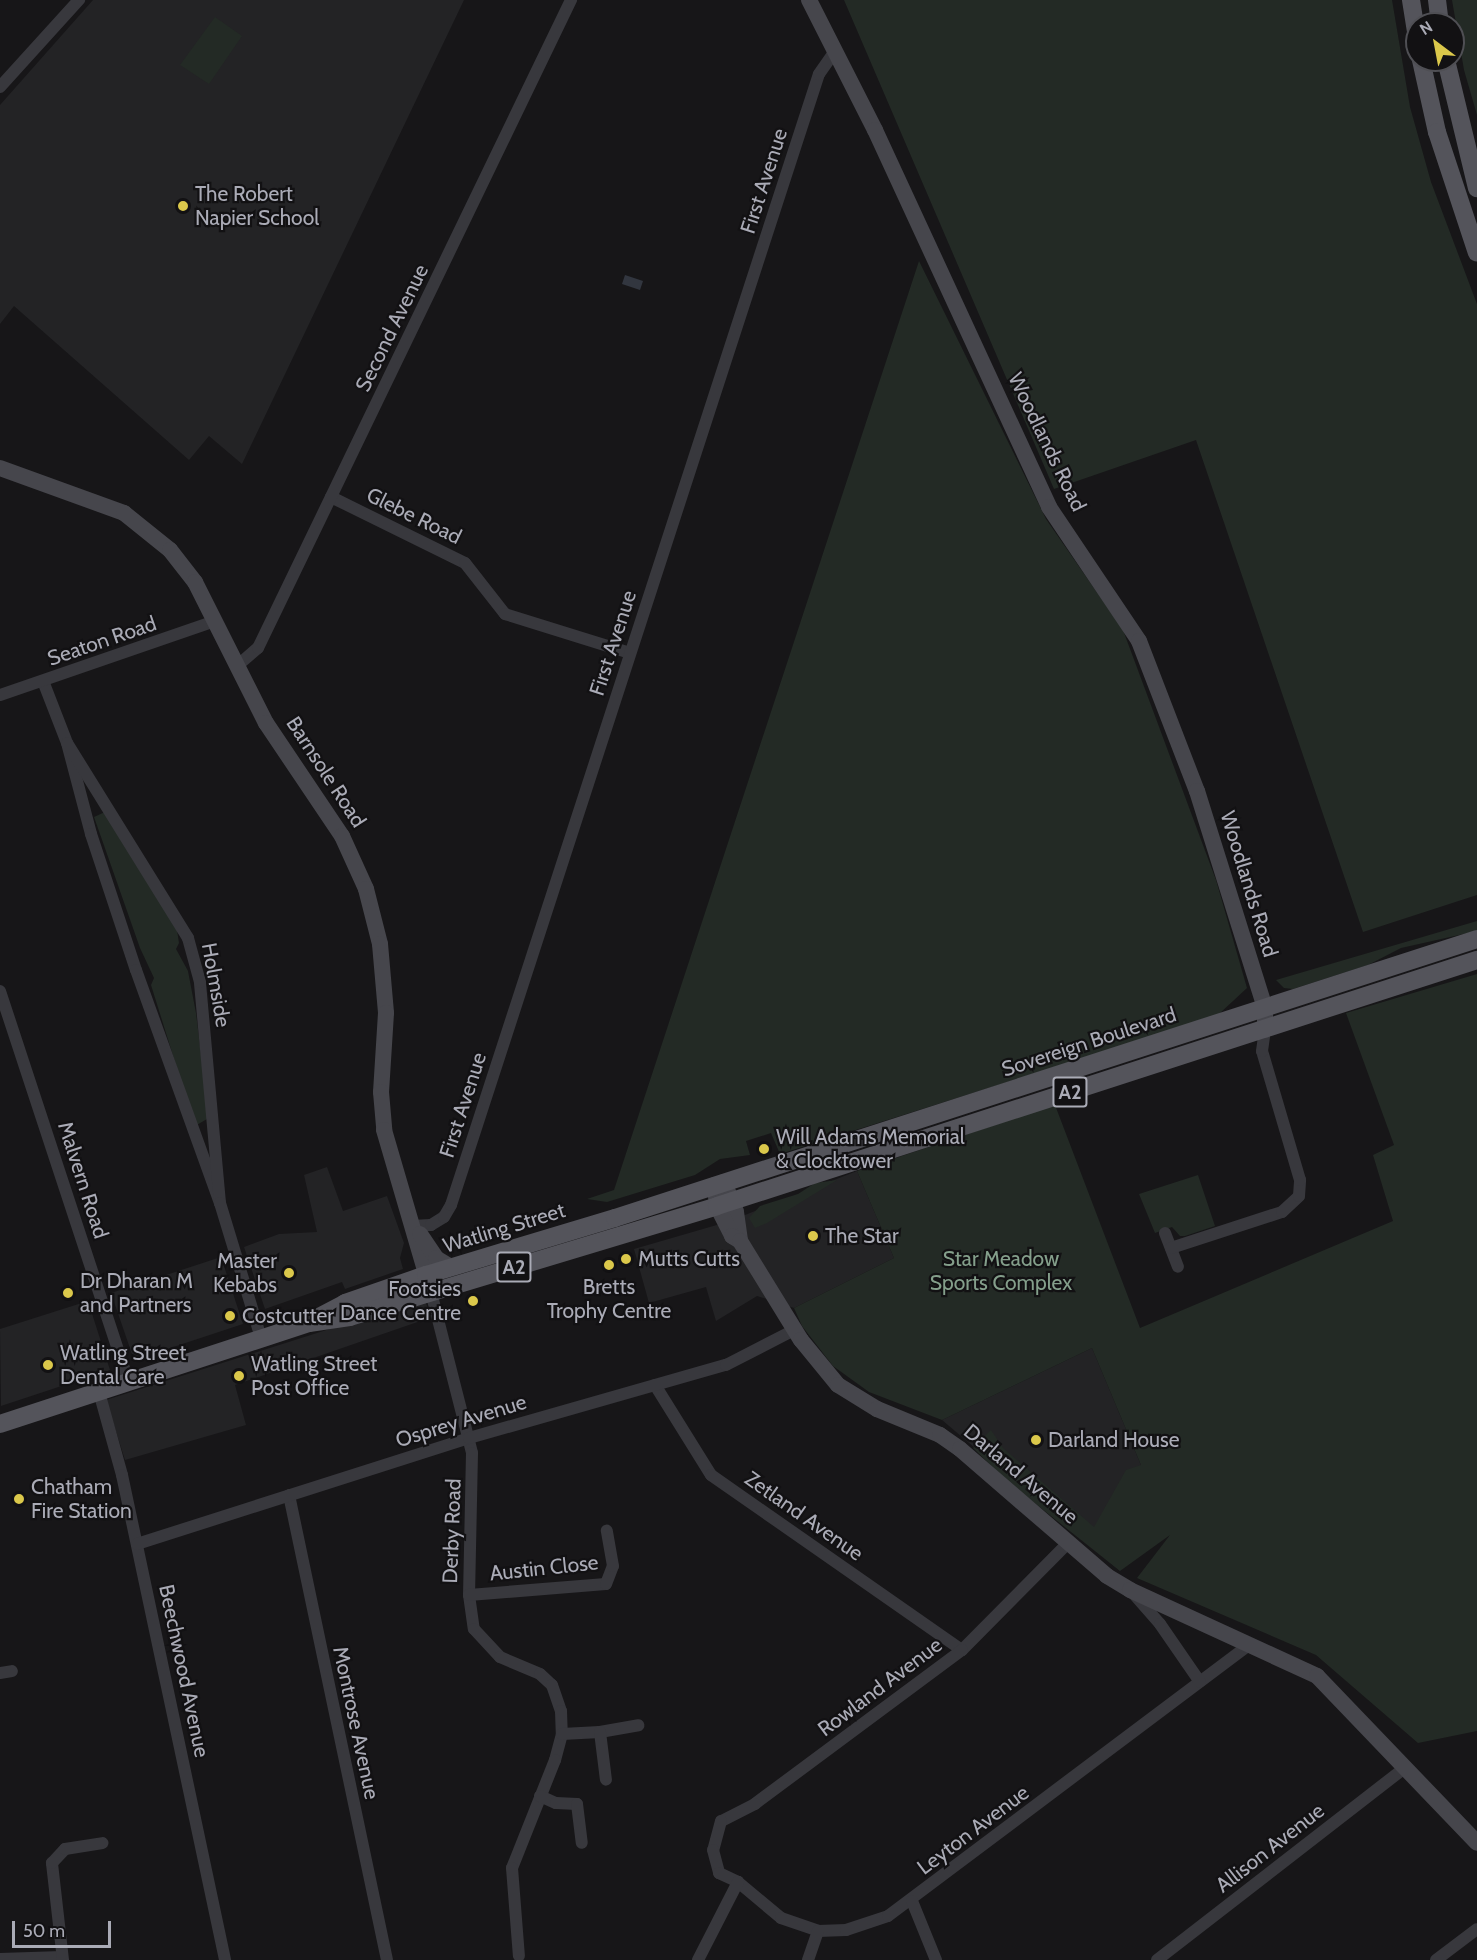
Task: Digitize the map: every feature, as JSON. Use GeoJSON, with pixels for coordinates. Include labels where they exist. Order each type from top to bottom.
{"type":"FeatureCollection","features":[{"type":"Feature","properties":{"kind":"main road"},"geometry":{"type":"LineString","coordinates":[[1424,72],[1437,132],[1477,253]]}},
{"type":"Feature","properties":{"kind":"main road"},"geometry":{"type":"LineString","coordinates":[[1449,72],[1477,188]]}},
{"type":"Feature","properties":{"kind":"main road","name":"Sovereign Boulevard"},"geometry":{"type":"LineString","coordinates":[[720,1184],[1477,939]]}},
{"type":"Feature","properties":{"kind":"main road","name":"Sovereign Boulevard"},"geometry":{"type":"LineString","coordinates":[[725,1203],[1477,960]]}},
{"type":"Feature","properties":{"kind":"main road","name":"Watling Street"},"geometry":{"type":"LineString","coordinates":[[429,1283],[451,1268],[720,1184]]}},
{"type":"Feature","properties":{"kind":"main road","name":"Watling Street"},"geometry":{"type":"LineString","coordinates":[[0,1425],[309,1323],[345,1303],[429,1283],[725,1203]]}},
{"type":"Feature","properties":{"kind":"street"},"geometry":{"type":"LineString","coordinates":[[0,87],[79,0]]}},
{"type":"Feature","properties":{"kind":"street","name":"Second Avenue"},"geometry":{"type":"LineString","coordinates":[[237,666],[258,648],[571,0]]}},
{"type":"Feature","properties":{"kind":"street","name":"Woodlands Road"},"geometry":{"type":"LineString","coordinates":[[809,0],[1049,507],[1139,641],[1197,791],[1265,1008],[1265,1030]]}},
{"type":"Feature","properties":{"kind":"street","name":"First Avenue"},"geometry":{"type":"LineString","coordinates":[[412,1226],[431,1225],[451,1205],[819,74],[835,51]]}},
{"type":"Feature","properties":{"kind":"street","name":"Barnsole Road"},"geometry":{"type":"LineString","coordinates":[[0,468],[124,513],[170,550],[195,582],[266,723],[342,836],[369,898],[384,976],[383,1123],[429,1283]]}},
{"type":"Feature","properties":{"kind":"street","name":"Glebe Road"},"geometry":{"type":"LineString","coordinates":[[331,497],[465,562],[505,614],[630,653]]}},
{"type":"Feature","properties":{"kind":"street","name":"Seaton Road"},"geometry":{"type":"LineString","coordinates":[[0,695],[215,621]]}},
{"type":"Feature","properties":{"kind":"street","name":"Holmside"},"geometry":{"type":"LineString","coordinates":[[43,681],[68,743],[83,805],[220,1203],[261,1338]]}},
{"type":"Feature","properties":{"kind":"street","name":"Holmside"},"geometry":{"type":"LineString","coordinates":[[68,743],[103,796],[188,938],[200,982],[220,1203]]}},
{"type":"Feature","properties":{"kind":"street"},"geometry":{"type":"LineString","coordinates":[[83,805],[103,796]]}},
{"type":"Feature","properties":{"kind":"street","name":"Malvern Road"},"geometry":{"type":"LineString","coordinates":[[0,991],[128,1381]]}},
{"type":"Feature","properties":{"kind":"street"},"geometry":{"type":"LineString","coordinates":[[1171,1248],[1282,1212],[1299,1197],[1300,1180],[1262,1051],[1265,1030]]}},
{"type":"Feature","properties":{"kind":"street"},"geometry":{"type":"LineString","coordinates":[[195,1135],[215,1130]]}},
{"type":"Feature","properties":{"kind":"street","name":"Darland Avenue"},"geometry":{"type":"LineString","coordinates":[[720,1184],[725,1203],[742,1233],[740,1241],[794,1330],[838,1385],[867,1404],[939,1435],[960,1449],[1068,1543],[1130,1590],[1160,1624],[1200,1682]]}},
{"type":"Feature","properties":{"kind":"street","name":"Barnsole Road"},"geometry":{"type":"LineString","coordinates":[[412,1226],[418,1228],[436,1258],[451,1268]]}},
{"type":"Feature","properties":{"kind":"street"},"geometry":{"type":"LineString","coordinates":[[1166,1233],[1178,1267]]}},
{"type":"Feature","properties":{"kind":"street","name":"Derby Road"},"geometry":{"type":"LineString","coordinates":[[429,1283],[469,1438],[475,1473],[469,1595],[474,1629],[484,1644],[500,1657],[540,1674],[552,1686],[561,1711],[562,1734],[512,1868],[519,1956]]}},
{"type":"Feature","properties":{"kind":"street","name":"Osprey Avenue"},"geometry":{"type":"LineString","coordinates":[[137,1544],[469,1438],[726,1365],[794,1330]]}},
{"type":"Feature","properties":{"kind":"street","name":"Zetland Avenue"},"geometry":{"type":"LineString","coordinates":[[656,1386],[711,1475],[962,1650]]}},
{"type":"Feature","properties":{"kind":"street","name":"Beechwood Avenue"},"geometry":{"type":"LineString","coordinates":[[99,1392],[137,1544],[225,1960]]}},
{"type":"Feature","properties":{"kind":"street","name":"Montrose Avenue"},"geometry":{"type":"LineString","coordinates":[[289,1495],[387,1960]]}},
{"type":"Feature","properties":{"kind":"street","name":"Austin Close"},"geometry":{"type":"LineString","coordinates":[[469,1595],[606,1584],[613,1566],[606,1531]]}},
{"type":"Feature","properties":{"kind":"street","name":"Rowland Avenue"},"geometry":{"type":"LineString","coordinates":[[713,1850],[721,1821],[755,1804],[962,1650],[1068,1543]]}},
{"type":"Feature","properties":{"kind":"street","name":"Darland Avenue"},"geometry":{"type":"LineString","coordinates":[[1130,1590],[1250,1644],[1329,1684],[1477,1843]]}},
{"type":"Feature","properties":{"kind":"street","name":"Leyton Avenue"},"geometry":{"type":"LineString","coordinates":[[713,1850],[719,1873],[738,1882],[780,1918],[818,1931],[867,1925],[912,1901],[1250,1644]]}},
{"type":"Feature","properties":{"kind":"street"},"geometry":{"type":"LineString","coordinates":[[562,1734],[600,1732],[638,1725]]}},
{"type":"Feature","properties":{"kind":"street"},"geometry":{"type":"LineString","coordinates":[[600,1732],[606,1780]]}},
{"type":"Feature","properties":{"kind":"street","name":"Allison Avenue"},"geometry":{"type":"LineString","coordinates":[[1157,1960],[1406,1767]]}},
{"type":"Feature","properties":{"kind":"street"},"geometry":{"type":"LineString","coordinates":[[540,1796],[556,1803],[577,1804],[582,1843]]}},
{"type":"Feature","properties":{"kind":"street"},"geometry":{"type":"LineString","coordinates":[[0,1959],[62,1958],[52,1863],[65,1848],[103,1843]]}},
{"type":"Feature","properties":{"kind":"street"},"geometry":{"type":"LineString","coordinates":[[698,1960],[738,1882]]}},
{"type":"Feature","properties":{"kind":"street"},"geometry":{"type":"LineString","coordinates":[[912,1901],[936,1960]]}},
{"type":"Feature","properties":{"kind":"street"},"geometry":{"type":"LineString","coordinates":[[1436,1960],[1477,1929]]}},
{"type":"Feature","properties":{"kind":"street"},"geometry":{"type":"LineString","coordinates":[[808,1960],[818,1931]]}},
{"type":"Feature","properties":{"kind":"shaded area","name":"The Robert Napier School"},"geometry":{"type":"Polygon","coordinates":[[[93,0],[464,0],[242,464],[209,436],[189,460],[14,306],[0,324],[0,105],[93,0]]]}},
{"type":"Feature","properties":{"kind":"shaded area"},"geometry":{"type":"Polygon","coordinates":[[[625,275],[643,281],[640,290],[622,284],[625,275]]]}},
{"type":"Feature","properties":{"kind":"shaded area"},"geometry":{"type":"Polygon","coordinates":[[[327,1167],[343,1211],[387,1196],[404,1243],[400,1258],[403,1269],[345,1289],[342,1282],[265,1309],[244,1247],[279,1234],[317,1232],[304,1175],[327,1167]]]}},
{"type":"Feature","properties":{"kind":"shaded area"},"geometry":{"type":"Polygon","coordinates":[[[857,1171],[894,1258],[794,1308],[757,1296],[716,1321],[706,1287],[649,1303],[634,1249],[727,1222],[857,1171]]]}},
{"type":"Feature","properties":{"kind":"shaded area"},"geometry":{"type":"Polygon","coordinates":[[[221,1257],[243,1324],[134,1360],[111,1293],[221,1257]]]}},
{"type":"Feature","properties":{"kind":"shaded area"},"geometry":{"type":"Polygon","coordinates":[[[424,1299],[432,1317],[235,1385],[246,1425],[125,1460],[106,1400],[424,1299]]]}},
{"type":"Feature","properties":{"kind":"shaded area"},"geometry":{"type":"Polygon","coordinates":[[[88,1301],[110,1370],[1,1406],[0,1329],[88,1301]]]}},
{"type":"Feature","properties":{"kind":"shaded area"},"geometry":{"type":"Polygon","coordinates":[[[1092,1348],[1141,1465],[1120,1571],[942,1420],[1092,1348]]]}},
{"type":"Feature","properties":{"kind":"green space"},"geometry":{"type":"Polygon","coordinates":[[[844,0],[1392,0],[1410,107],[1431,182],[1477,304],[1477,895],[1363,932],[1196,440],[1054,489],[844,0]]]}},
{"type":"Feature","properties":{"kind":"green space"},"geometry":{"type":"Polygon","coordinates":[[[1452,0],[1477,0],[1477,115],[1465,72],[1465,12],[1454,12],[1452,0]]]}},
{"type":"Feature","properties":{"kind":"green space"},"geometry":{"type":"Polygon","coordinates":[[[215,17],[242,36],[209,84],[180,65],[215,17]]]}},
{"type":"Feature","properties":{"kind":"green space"},"geometry":{"type":"Polygon","coordinates":[[[919,261],[1046,519],[1123,630],[1216,880],[1247,988],[1219,1014],[998,1085],[780,1154],[771,1133],[746,1141],[750,1155],[720,1159],[695,1175],[607,1202],[587,1199],[614,1190],[919,261]]]}},
{"type":"Feature","properties":{"kind":"green space"},"geometry":{"type":"Polygon","coordinates":[[[105,812],[177,930],[179,943],[176,949],[188,971],[196,1013],[207,1104],[207,1119],[195,1126],[151,985],[154,978],[140,948],[94,817],[105,812]]]}},
{"type":"Feature","properties":{"kind":"green space"},"geometry":{"type":"Polygon","coordinates":[[[1477,921],[1477,931],[1401,948],[1368,965],[1293,989],[1284,988],[1276,980],[1477,921]]]}},
{"type":"Feature","properties":{"kind":"green space","name":"Star Meadow Sports Complex"},"geometry":{"type":"Polygon","coordinates":[[[1477,974],[1477,1731],[1418,1743],[1316,1655],[1137,1578],[1170,1535],[1120,1571],[1007,1481],[973,1448],[991,1430],[1003,1448],[1094,1527],[1126,1470],[1141,1465],[1092,1348],[942,1420],[869,1392],[833,1366],[802,1326],[794,1308],[894,1258],[857,1171],[1055,1105],[1140,1328],[1393,1221],[1373,1155],[1394,1145],[1346,1013],[1477,974]]]}},
{"type":"Feature","properties":{"kind":"green space"},"geometry":{"type":"Polygon","coordinates":[[[1198,1175],[1215,1226],[1185,1236],[1180,1236],[1172,1227],[1155,1233],[1139,1194],[1198,1175]]]}},
{"type":"Feature","properties":{"kind":"green space"},"geometry":{"type":"Polygon","coordinates":[[[837,1180],[767,1223],[755,1228],[749,1218],[760,1206],[798,1194],[815,1183],[837,1180]]]}},
{"type":"Feature","properties":{"kind":"place","name":"The Robert Napier School"},"geometry":{"type":"Point","coordinates":[183,206]}},
{"type":"Feature","properties":{"kind":"place","name":"Will Adams Memorial & Clocktower"},"geometry":{"type":"Point","coordinates":[764,1149]}},
{"type":"Feature","properties":{"kind":"place","name":"The Star"},"geometry":{"type":"Point","coordinates":[813,1236]}},
{"type":"Feature","properties":{"kind":"place","name":"Mutts Cutts"},"geometry":{"type":"Point","coordinates":[626,1259]}},
{"type":"Feature","properties":{"kind":"place","name":"Bretts Trophy Centre"},"geometry":{"type":"Point","coordinates":[609,1265]}},
{"type":"Feature","properties":{"kind":"place","name":"Master Kebabs"},"geometry":{"type":"Point","coordinates":[289,1273]}},
{"type":"Feature","properties":{"kind":"place","name":"Dr Dharan M and Partners"},"geometry":{"type":"Point","coordinates":[68,1293]}},
{"type":"Feature","properties":{"kind":"place","name":"Footsies Dance Centre"},"geometry":{"type":"Point","coordinates":[473,1301]}},
{"type":"Feature","properties":{"kind":"place","name":"Costcutter"},"geometry":{"type":"Point","coordinates":[230,1316]}},
{"type":"Feature","properties":{"kind":"place","name":"Watling Street Dental Care"},"geometry":{"type":"Point","coordinates":[48,1365]}},
{"type":"Feature","properties":{"kind":"place","name":"Watling Street Post Office"},"geometry":{"type":"Point","coordinates":[239,1376]}},
{"type":"Feature","properties":{"kind":"place","name":"Darland House"},"geometry":{"type":"Point","coordinates":[1036,1440]}},
{"type":"Feature","properties":{"kind":"place","name":"Chatham Fire Station"},"geometry":{"type":"Point","coordinates":[19,1499]}}]}
